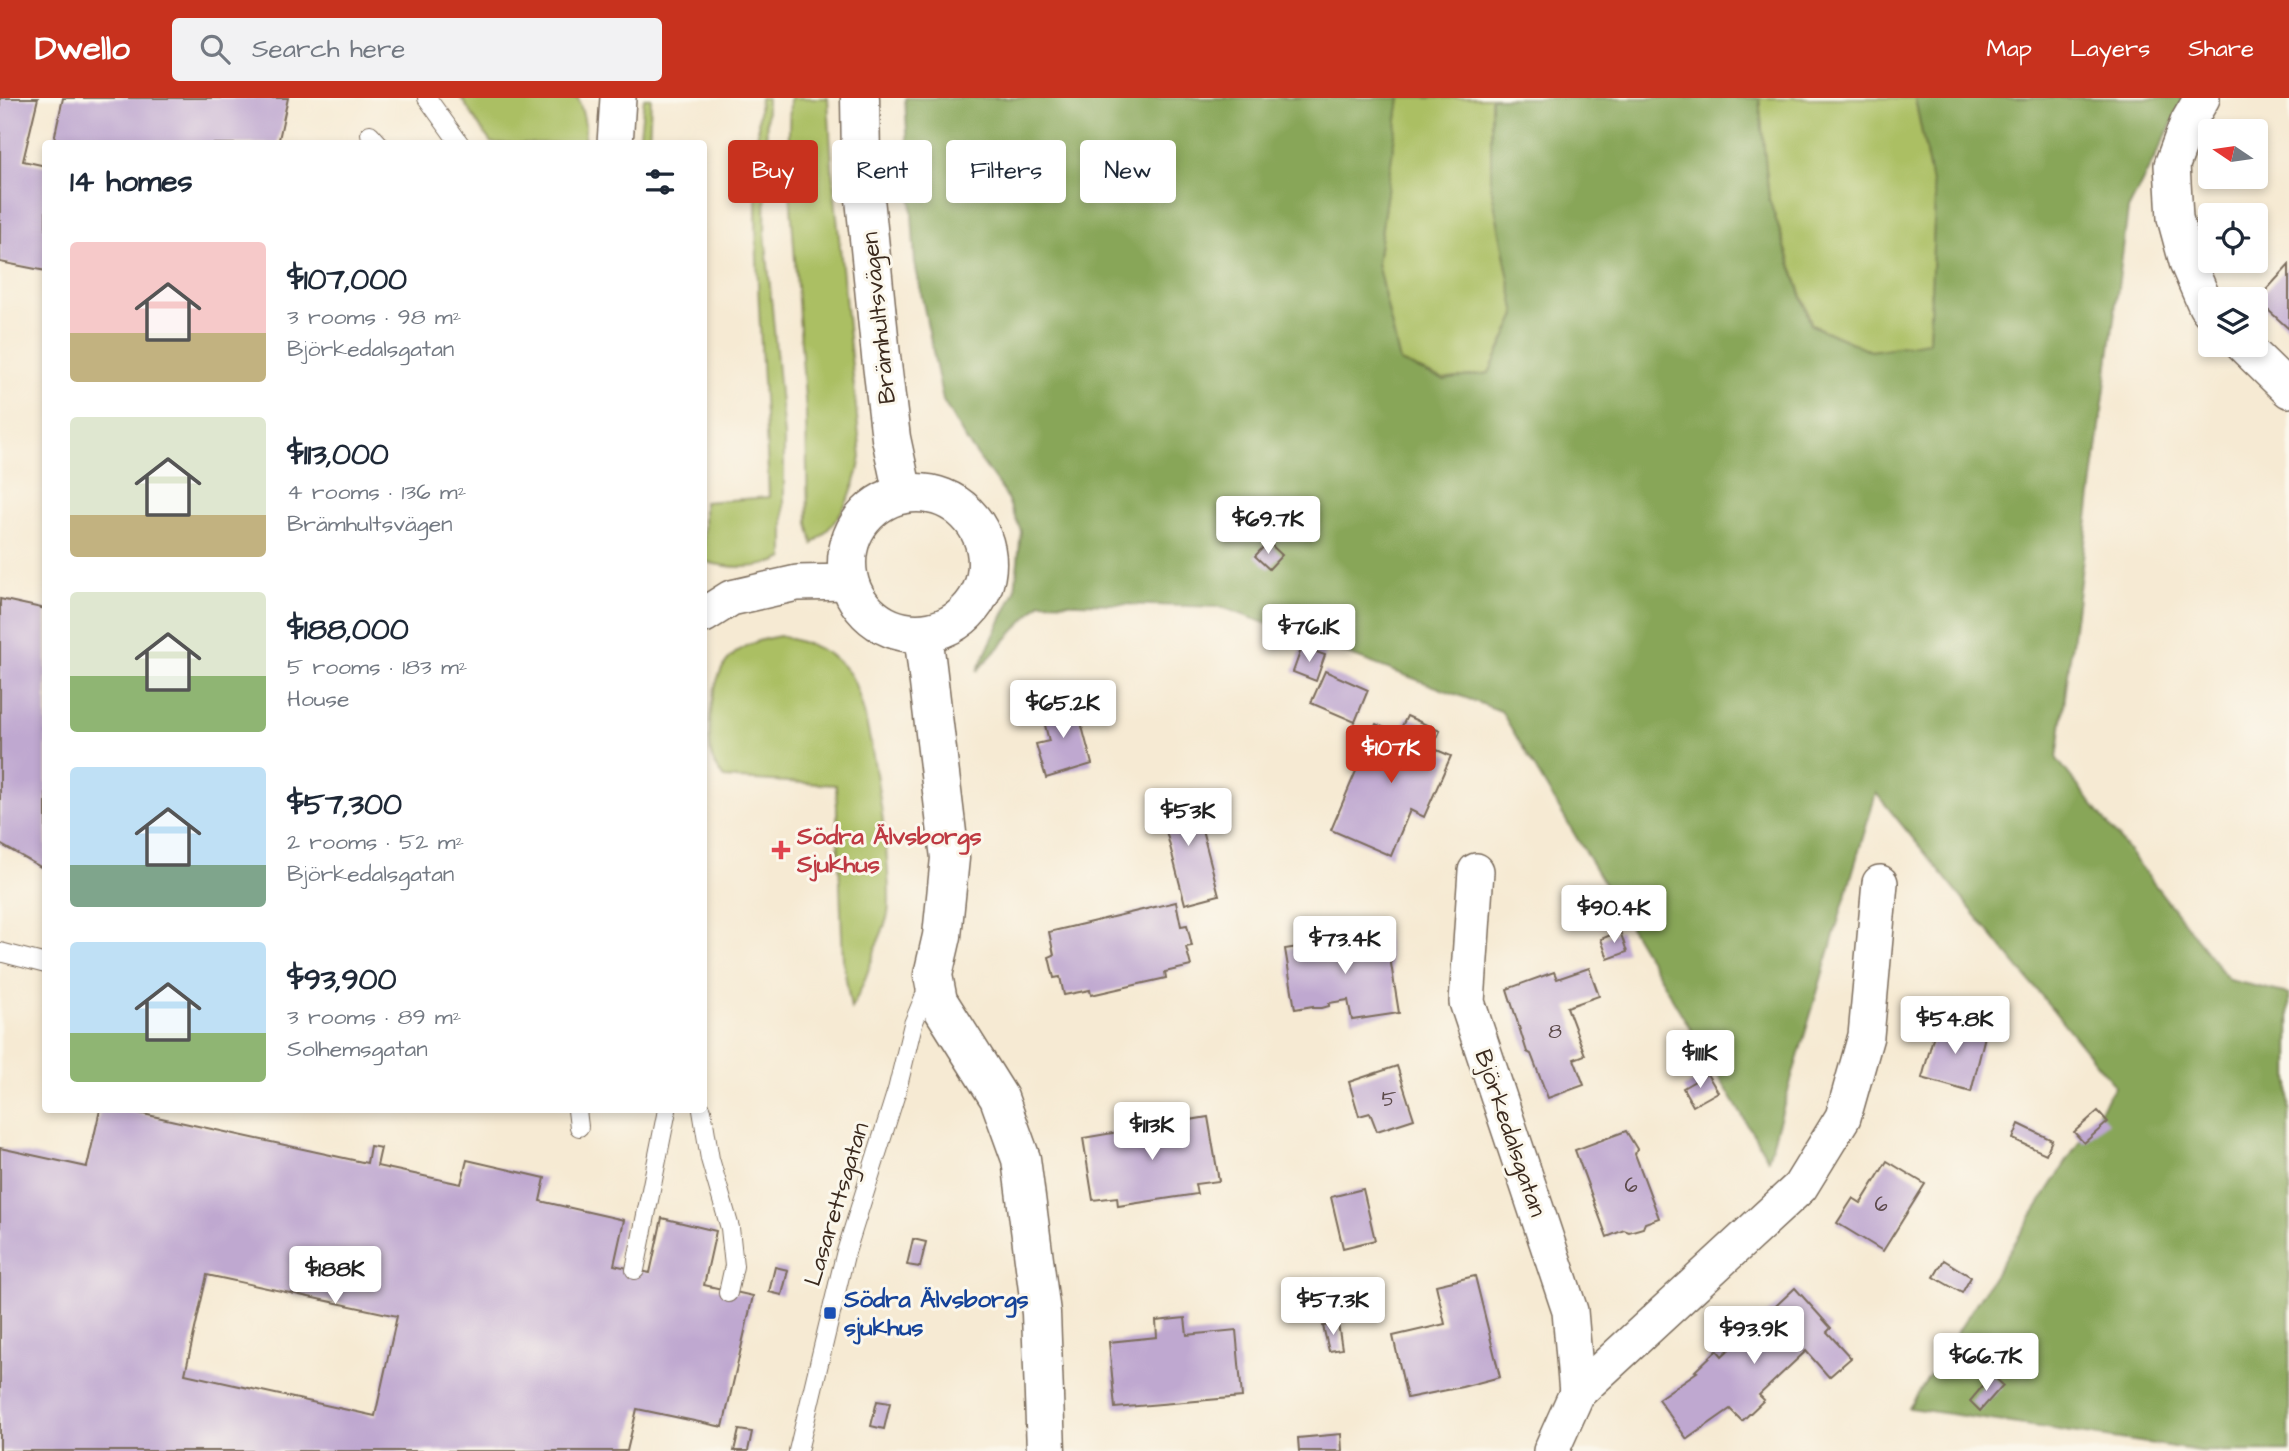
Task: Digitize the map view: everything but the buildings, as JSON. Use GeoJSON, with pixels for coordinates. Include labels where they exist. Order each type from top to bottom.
{"type":"FeatureCollection","features":[{"type":"Feature","properties":{"kind":"street"},"geometry":{"type":"LineString","coordinates":[[615,140],[618,98]]}},
{"type":"Feature","properties":{"kind":"street","name":"Brämhultsvägen"},"geometry":{"type":"LineString","coordinates":[[860,98],[861,159],[881,356],[891,438],[903,494]]}},
{"type":"Feature","properties":{"kind":"street"},"geometry":{"type":"LineString","coordinates":[[2198,287],[2187,262],[2175,218],[2172,166],[2188,122],[2202,98]]}},
{"type":"Feature","properties":{"kind":"street"},"geometry":{"type":"LineString","coordinates":[[2255,357],[2289,390]]}},
{"type":"Feature","properties":{"kind":"street"},"geometry":{"type":"LineString","coordinates":[[921,493],[954,503],[968,514],[985,544],[987,562],[979,596],[969,610],[947,625],[923,633],[891,628],[877,620],[856,597],[847,566],[849,549],[862,520],[874,508],[903,494],[921,493]]}},
{"type":"Feature","properties":{"kind":"street"},"geometry":{"type":"LineString","coordinates":[[707,613],[731,598],[797,583],[850,582]]}},
{"type":"Feature","properties":{"kind":"street"},"geometry":{"type":"LineString","coordinates":[[923,633],[950,858],[942,936],[933,975],[938,1001],[999,1098],[1021,1159],[1041,1313],[1046,1451]]}},
{"type":"Feature","properties":{"kind":"street","name":"Björkedalsgatan"},"geometry":{"type":"LineString","coordinates":[[1476,871],[1467,1002],[1570,1311],[1577,1393]]}},
{"type":"Feature","properties":{"kind":"street"},"geometry":{"type":"LineString","coordinates":[[1551,1451],[1577,1393],[1800,1187],[1843,1117],[1866,1036],[1880,883]]}},
{"type":"Feature","properties":{"kind":"lane"},"geometry":{"type":"LineString","coordinates":[[427,98],[457,140]]}},
{"type":"Feature","properties":{"kind":"lane"},"geometry":{"type":"LineString","coordinates":[[0,951],[42,963]]}},
{"type":"Feature","properties":{"kind":"lane","name":"Lasarettsgatan"},"geometry":{"type":"LineString","coordinates":[[798,1451],[845,1255],[897,1090],[913,1024],[933,975]]}},
{"type":"Feature","properties":{"kind":"lane"},"geometry":{"type":"LineString","coordinates":[[635,1270],[666,1113]]}},
{"type":"Feature","properties":{"kind":"lane"},"geometry":{"type":"LineString","coordinates":[[702,1113],[710,1159],[730,1227],[734,1266],[728,1293]]}},
{"type":"Feature","properties":{"kind":"green space"},"geometry":{"type":"Polygon","coordinates":[[[461,98],[578,98],[585,126],[584,140],[489,140],[461,98]]]}},
{"type":"Feature","properties":{"kind":"green space"},"geometry":{"type":"Polygon","coordinates":[[[644,98],[651,98],[649,140],[639,140],[644,98]]]}},
{"type":"Feature","properties":{"kind":"green space"},"geometry":{"type":"Polygon","coordinates":[[[760,98],[767,98],[766,140],[757,140],[760,98]]]}},
{"type":"Feature","properties":{"kind":"green space"},"geometry":{"type":"Polygon","coordinates":[[[790,98],[828,98],[832,203],[836,203],[861,457],[851,494],[845,505],[813,544],[808,523],[806,413],[791,203],[818,203],[818,140],[789,140],[790,98]]]}},
{"type":"Feature","properties":{"kind":"green space"},"geometry":{"type":"Polygon","coordinates":[[[905,98],[1400,98],[1377,263],[1400,362],[1444,380],[1489,373],[1516,315],[1491,186],[1491,98],[1759,98],[1769,199],[1811,325],[1871,351],[1929,342],[1935,198],[1915,98],[2185,98],[2128,210],[2057,759],[2229,980],[2289,994],[2289,1451],[2201,1451],[1909,1408],[2115,1086],[1876,793],[1768,1159],[1501,711],[1222,607],[1041,602],[977,671],[1015,591],[1021,531],[1005,494],[966,440],[943,401],[915,263],[911,203],[932,203],[932,140],[908,140],[905,98]]]}},
{"type":"Feature","properties":{"kind":"green space"},"geometry":{"type":"Polygon","coordinates":[[[1400,98],[1491,98],[1491,186],[1516,315],[1489,373],[1443,380],[1400,362],[1377,263],[1400,98]]]}},
{"type":"Feature","properties":{"kind":"green space"},"geometry":{"type":"Polygon","coordinates":[[[1759,98],[1915,98],[1935,198],[1929,342],[1871,351],[1812,325],[1769,199],[1759,98]]]}},
{"type":"Feature","properties":{"kind":"green space"},"geometry":{"type":"Polygon","coordinates":[[[756,203],[765,203],[765,232],[784,437],[784,558],[765,565],[734,567],[707,562],[707,502],[769,497],[756,203]]]}},
{"type":"Feature","properties":{"kind":"green space"},"geometry":{"type":"Polygon","coordinates":[[[780,636],[809,644],[826,653],[849,673],[865,717],[872,751],[884,829],[888,914],[866,977],[851,1009],[843,961],[836,785],[724,778],[714,764],[711,754],[712,703],[718,677],[724,666],[735,653],[747,646],[780,636]]]}},
{"type":"Feature","properties":{"kind":"place","name":"Södra Älvsborgs Sjukhus"},"geometry":{"type":"Point","coordinates":[781,850]}},
{"type":"Feature","properties":{"kind":"place","name":"Södra Älvsborgs sjukhus"},"geometry":{"type":"Point","coordinates":[830,1313]}}]}
